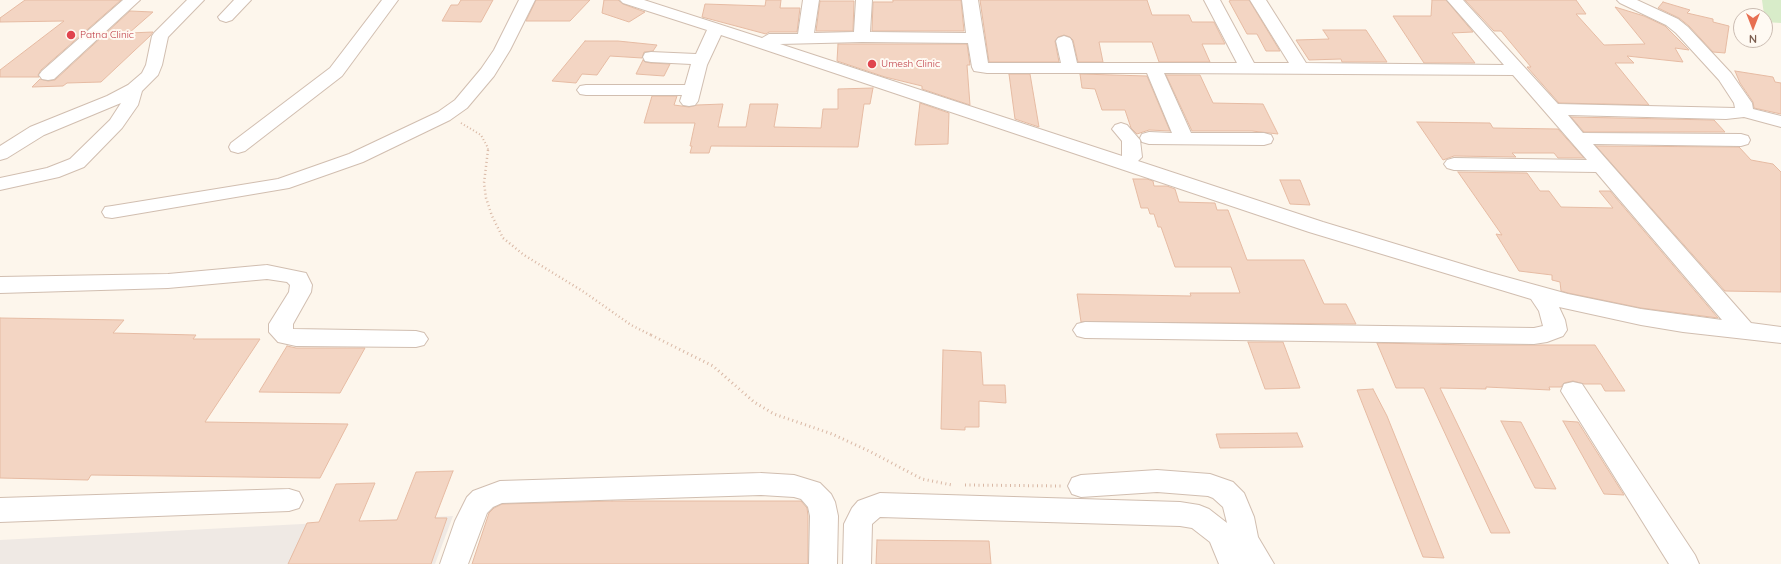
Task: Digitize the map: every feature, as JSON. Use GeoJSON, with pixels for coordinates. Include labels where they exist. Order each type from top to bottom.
{"type":"FeatureCollection","features":[{"type":"Feature","properties":{"kind":"street"},"geometry":{"type":"LineString","coordinates":[[48,75],[132,0]]}},
{"type":"Feature","properties":{"kind":"street"},"geometry":{"type":"LineString","coordinates":[[0,154],[37,131],[113,100],[134,89],[149,75],[154,65],[160,36],[196,0]]}},
{"type":"Feature","properties":{"kind":"street"},"geometry":{"type":"LineString","coordinates":[[226,17],[243,0]]}},
{"type":"Feature","properties":{"kind":"street"},"geometry":{"type":"LineString","coordinates":[[238,147],[336,72],[390,0]]}},
{"type":"Feature","properties":{"kind":"street"},"geometry":{"type":"LineString","coordinates":[[112,212],[282,184],[356,158],[444,116],[461,104],[488,72],[502,50],[527,0]]}},
{"type":"Feature","properties":{"kind":"street"},"geometry":{"type":"LineString","coordinates":[[628,0],[679,10],[716,28],[1316,227],[1568,302],[1684,324],[1781,335]]}},
{"type":"Feature","properties":{"kind":"street"},"geometry":{"type":"LineString","coordinates":[[804,38],[811,0]]}},
{"type":"Feature","properties":{"kind":"street"},"geometry":{"type":"LineString","coordinates":[[862,37],[864,0]]}},
{"type":"Feature","properties":{"kind":"street"},"geometry":{"type":"LineString","coordinates":[[970,0],[980,67],[1518,70]]}},
{"type":"Feature","properties":{"kind":"street"},"geometry":{"type":"LineString","coordinates":[[1212,0],[1248,68]]}},
{"type":"Feature","properties":{"kind":"street"},"geometry":{"type":"LineString","coordinates":[[1258,0],[1300,68]]}},
{"type":"Feature","properties":{"kind":"street"},"geometry":{"type":"LineString","coordinates":[[1455,0],[1553,109],[1745,332]]}},
{"type":"Feature","properties":{"kind":"street"},"geometry":{"type":"LineString","coordinates":[[1625,0],[1672,22],[1682,30],[1725,77],[1742,104],[1745,112]]}},
{"type":"Feature","properties":{"kind":"street"},"geometry":{"type":"LineString","coordinates":[[586,90],[690,95],[702,59],[716,28]]}},
{"type":"Feature","properties":{"kind":"street"},"geometry":{"type":"LineString","coordinates":[[754,40],[862,37],[975,38]]}},
{"type":"Feature","properties":{"kind":"street"},"geometry":{"type":"LineString","coordinates":[[1067,41],[1074,67]]}},
{"type":"Feature","properties":{"kind":"street"},"geometry":{"type":"LineString","coordinates":[[651,57],[702,59]]}},
{"type":"Feature","properties":{"kind":"street"},"geometry":{"type":"LineString","coordinates":[[1153,68],[1184,138]]}},
{"type":"Feature","properties":{"kind":"street"},"geometry":{"type":"LineString","coordinates":[[0,184],[52,173],[77,163],[116,124],[129,105],[134,89]]}},
{"type":"Feature","properties":{"kind":"street"},"geometry":{"type":"LineString","coordinates":[[1553,109],[1726,114],[1745,112],[1781,122]]}},
{"type":"Feature","properties":{"kind":"street"},"geometry":{"type":"LineString","coordinates":[[1121,129],[1131,140],[1132,157],[1126,164]]}},
{"type":"Feature","properties":{"kind":"street"},"geometry":{"type":"LineString","coordinates":[[1149,138],[1264,139]]}},
{"type":"Feature","properties":{"kind":"street"},"geometry":{"type":"LineString","coordinates":[[1577,138],[1741,140]]}},
{"type":"Feature","properties":{"kind":"street"},"geometry":{"type":"LineString","coordinates":[[1454,164],[1601,166]]}},
{"type":"Feature","properties":{"kind":"street"},"geometry":{"type":"LineString","coordinates":[[0,285],[168,281],[267,272],[298,278],[301,285],[300,292],[281,324],[280,332],[286,336],[296,338],[416,339]]}},
{"type":"Feature","properties":{"kind":"street"},"geometry":{"type":"LineString","coordinates":[[1085,330],[1534,336],[1547,334],[1555,330],[1554,320],[1549,309],[1538,293]]}},
{"type":"Feature","properties":{"kind":"street"},"geometry":{"type":"LineString","coordinates":[[1573,391],[1685,564]]}},
{"type":"Feature","properties":{"kind":"street"},"geometry":{"type":"LineString","coordinates":[[1081,486],[1157,481],[1210,485],[1223,490],[1234,501],[1240,518],[1245,541],[1260,564]]}},
{"type":"Feature","properties":{"kind":"street"},"geometry":{"type":"LineString","coordinates":[[454,564],[469,521],[477,505],[483,499],[500,492],[761,484],[799,488],[810,491],[821,502],[824,516],[823,564]]}},
{"type":"Feature","properties":{"kind":"street"},"geometry":{"type":"LineString","coordinates":[[0,510],[289,500]]}},
{"type":"Feature","properties":{"kind":"street"},"geometry":{"type":"LineString","coordinates":[[857,564],[858,524],[868,509],[880,505],[1186,515],[1198,518],[1221,534],[1233,564]]}},
{"type":"Feature","properties":{"kind":"path"},"geometry":{"type":"LineString","coordinates":[[444,116],[465,125],[480,135],[488,148],[484,178],[486,198],[492,216],[503,238],[524,255],[584,292],[631,325],[713,366],[754,402],[774,414],[832,434],[863,448],[922,479],[952,485],[1081,486]]}},
{"type":"Feature","properties":{"kind":"shaded area"},"geometry":{"type":"Polygon","coordinates":[[[453,516],[435,564],[0,564],[0,540],[453,516]]]}},
{"type":"Feature","properties":{"kind":"green space"},"geometry":{"type":"Polygon","coordinates":[[[1762,0],[1781,0],[1781,23],[1773,22],[1773,8],[1763,8],[1762,0]]]}},
{"type":"Feature","properties":{"kind":"building"},"geometry":{"type":"Polygon","coordinates":[[[25,0],[121,0],[41,70],[38,75],[39,77],[0,77],[0,70],[64,21],[0,22],[0,18],[25,0]]]}},
{"type":"Feature","properties":{"kind":"building"},"geometry":{"type":"Polygon","coordinates":[[[461,0],[493,0],[481,22],[442,21],[451,5],[458,5],[461,0]]]}},
{"type":"Feature","properties":{"kind":"building"},"geometry":{"type":"Polygon","coordinates":[[[536,0],[590,0],[570,21],[526,21],[536,0]]]}},
{"type":"Feature","properties":{"kind":"building"},"geometry":{"type":"Polygon","coordinates":[[[604,0],[618,0],[623,4],[645,12],[629,22],[602,13],[604,0]]]}},
{"type":"Feature","properties":{"kind":"building"},"geometry":{"type":"Polygon","coordinates":[[[766,0],[781,0],[780,8],[800,8],[797,32],[769,32],[766,34],[702,17],[705,4],[765,6],[766,0]]]}},
{"type":"Feature","properties":{"kind":"building"},"geometry":{"type":"Polygon","coordinates":[[[893,0],[961,0],[964,31],[872,31],[873,2],[893,2],[893,0]]]}},
{"type":"Feature","properties":{"kind":"building"},"geometry":{"type":"Polygon","coordinates":[[[980,0],[1147,0],[1152,15],[1189,15],[1192,22],[1214,22],[1225,44],[1202,44],[1210,62],[1159,62],[1152,42],[1099,42],[1103,62],[1078,62],[1073,40],[1064,35],[1058,37],[1055,41],[1059,62],[989,62],[980,0]]]}},
{"type":"Feature","properties":{"kind":"building"},"geometry":{"type":"Polygon","coordinates":[[[1249,0],[1280,51],[1266,51],[1257,34],[1247,34],[1229,1],[1249,0]]]}},
{"type":"Feature","properties":{"kind":"building"},"geometry":{"type":"Polygon","coordinates":[[[1432,0],[1446,0],[1473,32],[1452,33],[1475,63],[1424,63],[1393,16],[1431,16],[1432,0]]]}},
{"type":"Feature","properties":{"kind":"building"},"geometry":{"type":"Polygon","coordinates":[[[1465,0],[1576,0],[1586,14],[1576,14],[1604,45],[1645,44],[1615,7],[1644,16],[1665,26],[1689,50],[1675,48],[1683,62],[1627,56],[1634,63],[1615,63],[1649,105],[1559,103],[1527,67],[1531,67],[1501,31],[1494,31],[1465,0]]]}},
{"type":"Feature","properties":{"kind":"building"},"geometry":{"type":"Polygon","coordinates":[[[820,1],[854,1],[853,31],[816,31],[820,1]]]}},
{"type":"Feature","properties":{"kind":"building"},"geometry":{"type":"Polygon","coordinates":[[[1663,2],[1690,10],[1687,13],[1713,19],[1713,22],[1729,26],[1725,53],[1713,52],[1689,26],[1679,18],[1658,8],[1663,2]]]}},
{"type":"Feature","properties":{"kind":"building"},"geometry":{"type":"Polygon","coordinates":[[[130,11],[153,12],[129,33],[153,32],[101,82],[67,83],[63,86],[32,87],[40,79],[48,81],[55,80],[130,11]]]}},
{"type":"Feature","properties":{"kind":"building"},"geometry":{"type":"Polygon","coordinates":[[[1323,30],[1366,30],[1387,62],[1342,62],[1341,59],[1309,60],[1296,40],[1329,39],[1323,30]]]}},
{"type":"Feature","properties":{"kind":"building"},"geometry":{"type":"Polygon","coordinates":[[[585,41],[618,41],[657,45],[653,51],[644,52],[642,58],[610,56],[597,75],[582,74],[576,83],[552,81],[585,41]]]}},
{"type":"Feature","properties":{"kind":"building"},"geometry":{"type":"Polygon","coordinates":[[[838,44],[967,44],[970,65],[967,65],[970,105],[922,89],[922,86],[885,77],[837,61],[838,44]]]}},
{"type":"Feature","properties":{"kind":"building"},"geometry":{"type":"Polygon","coordinates":[[[643,60],[651,63],[670,64],[664,76],[636,74],[643,60]]]}},
{"type":"Feature","properties":{"kind":"building"},"geometry":{"type":"Polygon","coordinates":[[[1735,71],[1773,77],[1775,82],[1781,83],[1781,114],[1754,108],[1753,102],[1740,83],[1735,71]]]}},
{"type":"Feature","properties":{"kind":"building"},"geometry":{"type":"Polygon","coordinates":[[[1009,74],[1030,74],[1039,127],[1015,119],[1009,74]]]}},
{"type":"Feature","properties":{"kind":"building"},"geometry":{"type":"Polygon","coordinates":[[[1080,74],[1147,76],[1170,131],[1149,130],[1137,134],[1131,128],[1125,110],[1102,110],[1095,89],[1082,88],[1080,74]]]}},
{"type":"Feature","properties":{"kind":"building"},"geometry":{"type":"Polygon","coordinates":[[[1166,75],[1200,75],[1213,103],[1263,104],[1278,134],[1252,131],[1192,131],[1166,75]]]}},
{"type":"Feature","properties":{"kind":"building"},"geometry":{"type":"Polygon","coordinates":[[[873,88],[870,104],[864,104],[858,147],[711,146],[709,153],[690,153],[695,123],[644,123],[652,96],[677,96],[674,105],[689,107],[697,105],[723,104],[718,127],[746,127],[750,104],[778,104],[774,127],[821,128],[823,109],[838,109],[838,89],[873,88]]]}},
{"type":"Feature","properties":{"kind":"building"},"geometry":{"type":"Polygon","coordinates":[[[920,103],[949,113],[948,144],[915,145],[920,103]]]}},
{"type":"Feature","properties":{"kind":"building"},"geometry":{"type":"Polygon","coordinates":[[[1571,117],[1714,120],[1725,132],[1584,132],[1571,117]]]}},
{"type":"Feature","properties":{"kind":"building"},"geometry":{"type":"Polygon","coordinates":[[[1417,122],[1490,123],[1493,128],[1558,129],[1584,158],[1558,158],[1554,153],[1512,153],[1516,157],[1454,156],[1443,160],[1417,122]]]}},
{"type":"Feature","properties":{"kind":"building"},"geometry":{"type":"Polygon","coordinates":[[[1596,146],[1739,147],[1751,160],[1773,164],[1781,172],[1781,292],[1725,291],[1596,146]]]}},
{"type":"Feature","properties":{"kind":"building"},"geometry":{"type":"Polygon","coordinates":[[[1458,172],[1527,173],[1540,191],[1549,191],[1561,207],[1613,208],[1599,191],[1610,191],[1718,318],[1641,308],[1568,293],[1561,291],[1560,282],[1552,280],[1552,275],[1519,271],[1496,234],[1502,235],[1458,172]]]}},
{"type":"Feature","properties":{"kind":"building"},"geometry":{"type":"Polygon","coordinates":[[[1133,179],[1147,179],[1153,181],[1154,186],[1167,186],[1175,189],[1179,202],[1215,203],[1217,210],[1228,210],[1247,260],[1304,260],[1324,304],[1346,304],[1356,324],[1081,322],[1077,294],[1191,296],[1190,293],[1240,293],[1231,267],[1175,267],[1161,227],[1158,227],[1154,214],[1150,214],[1148,208],[1141,208],[1133,179]]]}},
{"type":"Feature","properties":{"kind":"building"},"geometry":{"type":"Polygon","coordinates":[[[1280,180],[1300,180],[1310,205],[1290,204],[1280,180]]]}},
{"type":"Feature","properties":{"kind":"building"},"geometry":{"type":"Polygon","coordinates":[[[0,318],[124,320],[113,333],[196,335],[193,339],[260,339],[205,422],[348,424],[320,478],[91,475],[88,480],[0,478],[0,318]]]}},
{"type":"Feature","properties":{"kind":"building"},"geometry":{"type":"Polygon","coordinates":[[[1248,342],[1283,342],[1300,388],[1265,389],[1248,342]]]}},
{"type":"Feature","properties":{"kind":"building"},"geometry":{"type":"Polygon","coordinates":[[[1377,343],[1595,345],[1625,391],[1605,391],[1601,384],[1584,384],[1573,381],[1564,383],[1561,387],[1549,387],[1550,390],[1486,387],[1486,389],[1440,388],[1510,533],[1491,533],[1424,388],[1396,388],[1377,343]]]}},
{"type":"Feature","properties":{"kind":"building"},"geometry":{"type":"Polygon","coordinates":[[[287,346],[296,348],[365,348],[340,393],[259,392],[287,346]]]}},
{"type":"Feature","properties":{"kind":"building"},"geometry":{"type":"Polygon","coordinates":[[[943,350],[981,352],[983,385],[1005,385],[1006,403],[979,401],[979,427],[965,427],[965,430],[941,429],[943,350]]]}},
{"type":"Feature","properties":{"kind":"building"},"geometry":{"type":"Polygon","coordinates":[[[1373,389],[1387,416],[1444,558],[1423,557],[1357,390],[1373,389]]]}},
{"type":"Feature","properties":{"kind":"building"},"geometry":{"type":"Polygon","coordinates":[[[1501,421],[1521,422],[1556,489],[1535,488],[1501,421]]]}},
{"type":"Feature","properties":{"kind":"building"},"geometry":{"type":"Polygon","coordinates":[[[1563,421],[1578,422],[1624,495],[1604,494],[1563,421]]]}},
{"type":"Feature","properties":{"kind":"building"},"geometry":{"type":"Polygon","coordinates":[[[1297,433],[1303,447],[1220,448],[1216,434],[1297,433]]]}},
{"type":"Feature","properties":{"kind":"building"},"geometry":{"type":"Polygon","coordinates":[[[453,471],[435,518],[447,518],[431,564],[288,564],[307,523],[319,522],[336,484],[375,483],[359,521],[397,520],[416,472],[453,471]]]}},
{"type":"Feature","properties":{"kind":"building"},"geometry":{"type":"Polygon","coordinates":[[[612,501],[801,501],[807,508],[808,516],[808,564],[472,564],[489,513],[494,508],[502,504],[612,501]]]}},
{"type":"Feature","properties":{"kind":"building"},"geometry":{"type":"Polygon","coordinates":[[[877,540],[989,541],[991,564],[876,564],[877,540]]]}},
{"type":"Feature","properties":{"kind":"place","name":"Patna Clinic"},"geometry":{"type":"Point","coordinates":[71,35]}},
{"type":"Feature","properties":{"kind":"place","name":"Umesh Clinic"},"geometry":{"type":"Point","coordinates":[872,64]}}]}
